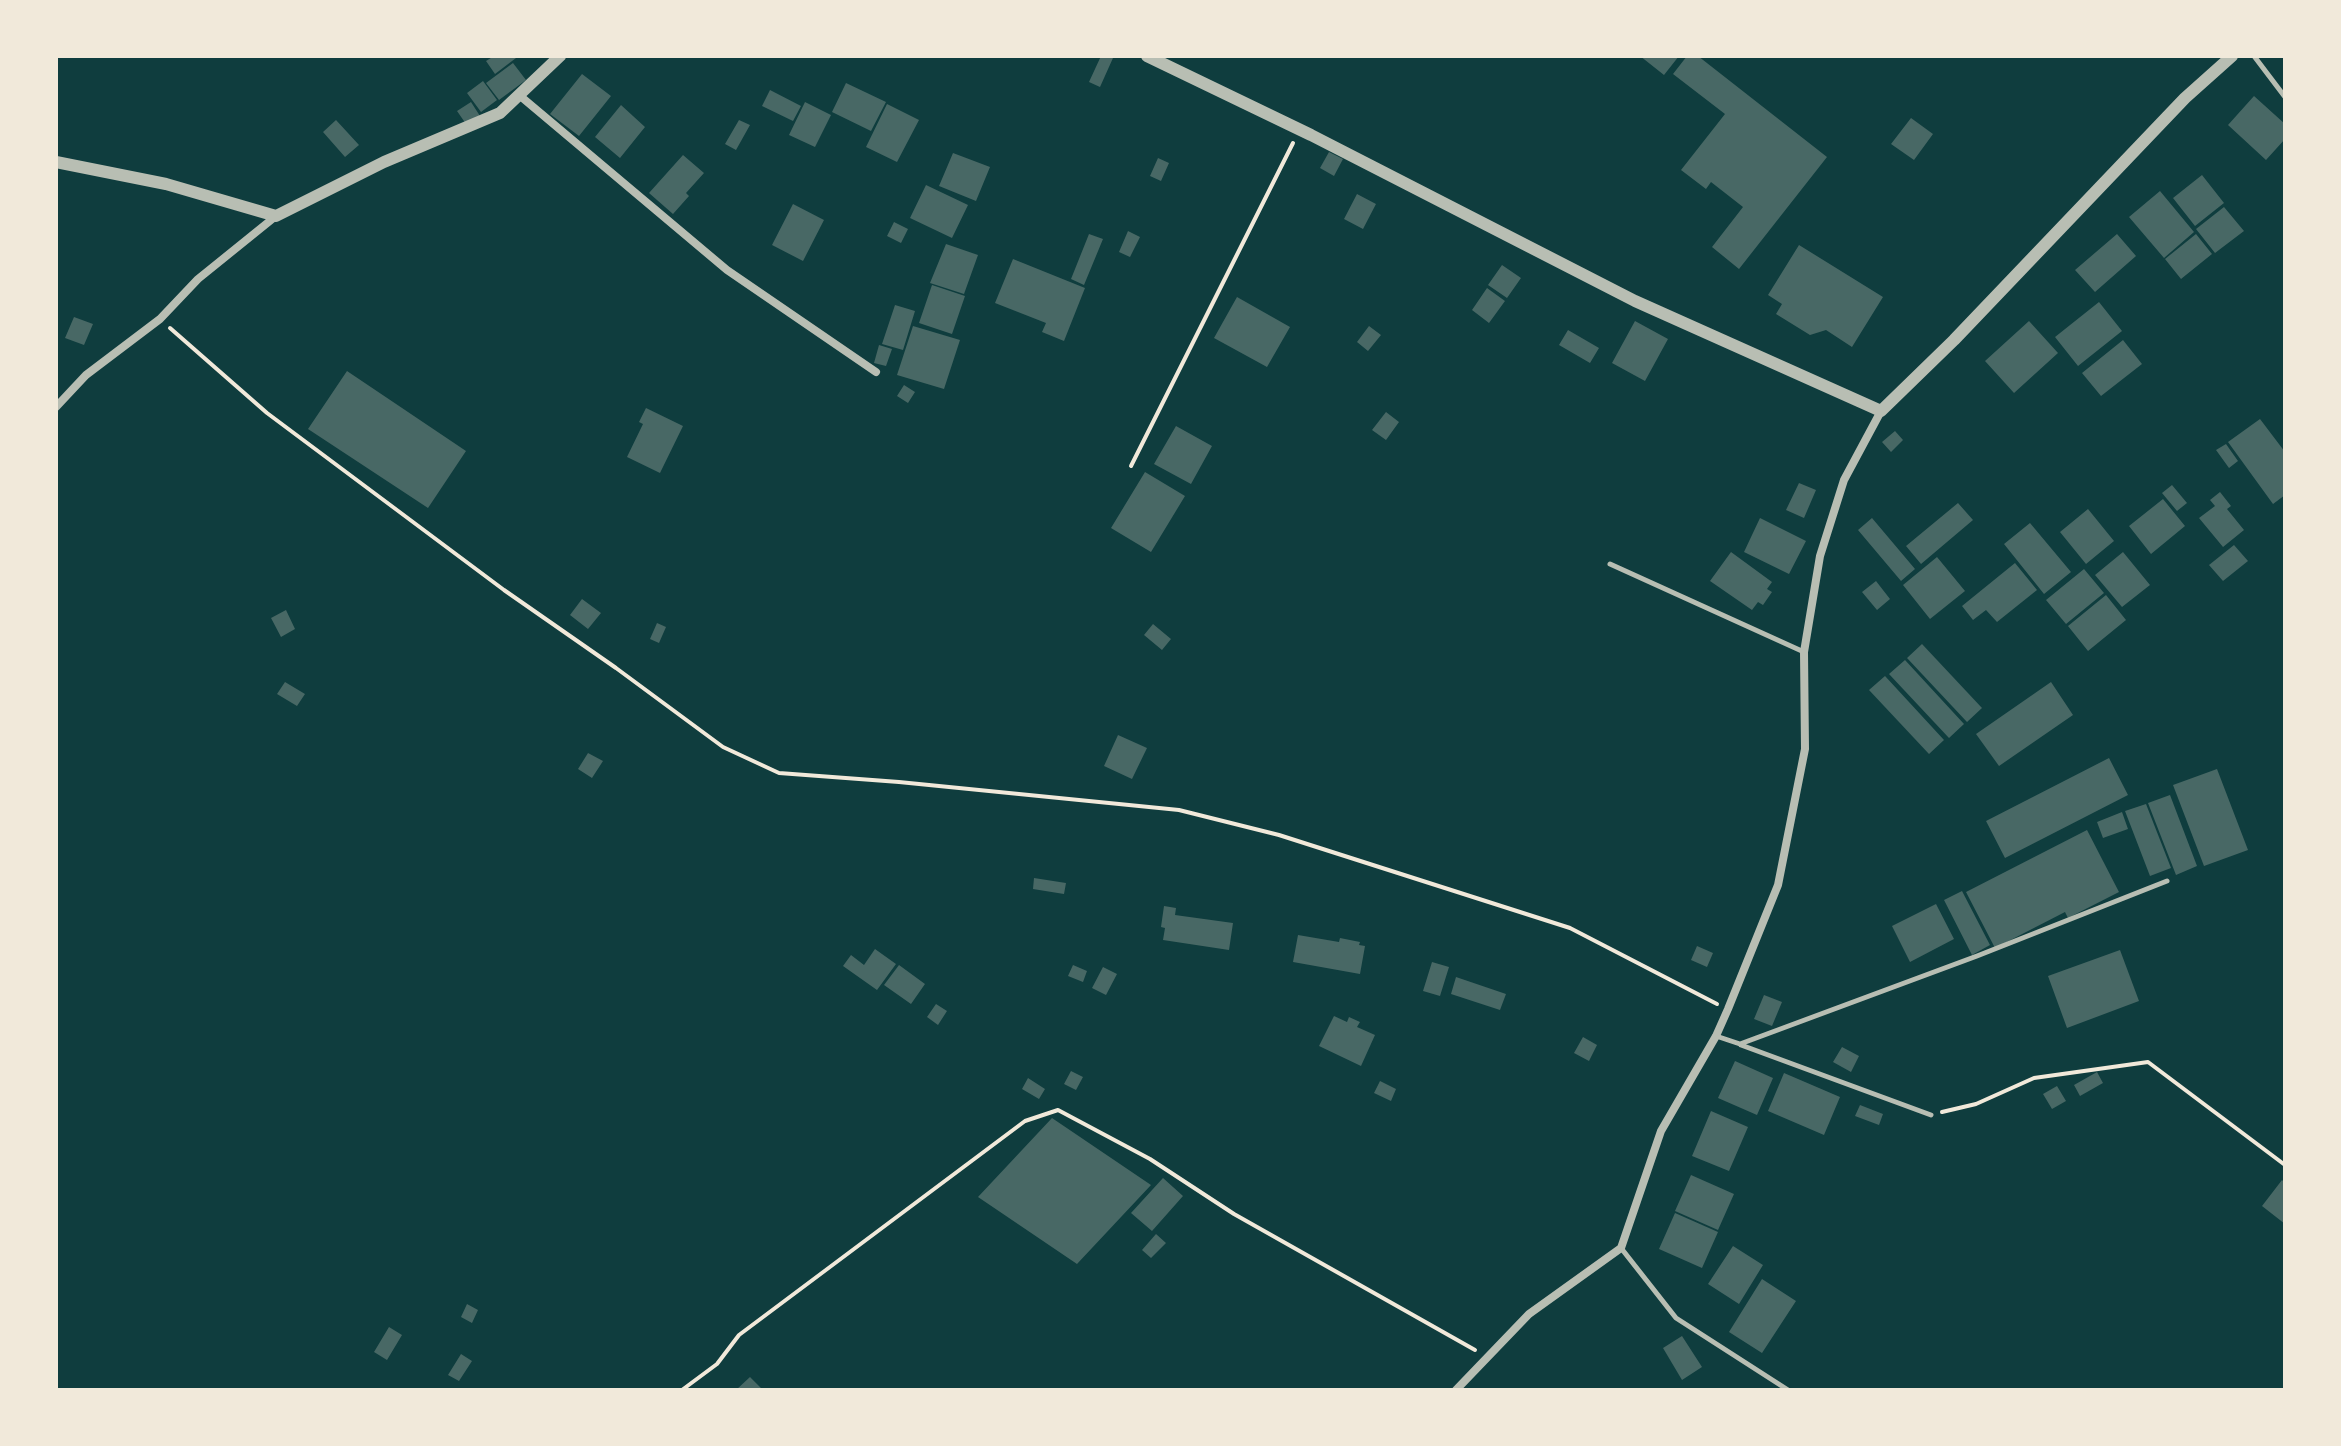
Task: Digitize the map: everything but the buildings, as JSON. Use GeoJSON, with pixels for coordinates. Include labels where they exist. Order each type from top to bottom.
{"type":"FeatureCollection","features":[{"type":"Feature","properties":{"kind":"street"},"geometry":{"type":"LineString","coordinates":[[56,407],[86,375],[160,319],[198,279],[276,216],[384,162],[500,113],[560,56]]}},
{"type":"Feature","properties":{"kind":"street"},"geometry":{"type":"LineString","coordinates":[[1147,56],[1301,129],[1635,301],[1881,411]]}},
{"type":"Feature","properties":{"kind":"street"},"geometry":{"type":"LineString","coordinates":[[1456,1390],[1529,1314],[1621,1248],[1661,1131],[1716,1036],[1728,1009],[1778,885],[1805,749],[1804,652],[1824,540],[1844,480],[1881,411],[1965,330],[2185,98],[2232,56]]}},
{"type":"Feature","properties":{"kind":"street"},"geometry":{"type":"LineString","coordinates":[[519,95],[727,270],[876,372]]}},
{"type":"Feature","properties":{"kind":"street"},"geometry":{"type":"LineString","coordinates":[[56,162],[166,184],[276,216]]}},
{"type":"Feature","properties":{"kind":"lane"},"geometry":{"type":"LineString","coordinates":[[2254,56],[2285,97]]}},
{"type":"Feature","properties":{"kind":"lane"},"geometry":{"type":"LineString","coordinates":[[1610,564],[1804,652]]}},
{"type":"Feature","properties":{"kind":"lane"},"geometry":{"type":"LineString","coordinates":[[1740,1044],[2167,881]]}},
{"type":"Feature","properties":{"kind":"lane"},"geometry":{"type":"LineString","coordinates":[[1716,1036],[1931,1115]]}},
{"type":"Feature","properties":{"kind":"lane"},"geometry":{"type":"LineString","coordinates":[[1621,1248],[1676,1318],[1788,1390]]}},
{"type":"Feature","properties":{"kind":"path"},"geometry":{"type":"LineString","coordinates":[[1131,466],[1301,129]]}},
{"type":"Feature","properties":{"kind":"path"},"geometry":{"type":"LineString","coordinates":[[160,319],[267,413],[504,590],[723,747],[779,773],[1179,810],[1279,835],[1570,928],[1728,1009]]}},
{"type":"Feature","properties":{"kind":"path"},"geometry":{"type":"LineString","coordinates":[[1931,1115],[1976,1104],[2034,1078],[2148,1062],[2285,1165]]}},
{"type":"Feature","properties":{"kind":"path"},"geometry":{"type":"LineString","coordinates":[[682,1390],[717,1364],[739,1335],[944,1180],[1025,1121],[1058,1110],[1150,1159],[1234,1214],[1408,1314],[1466,1343],[1486,1358]]}}]}
